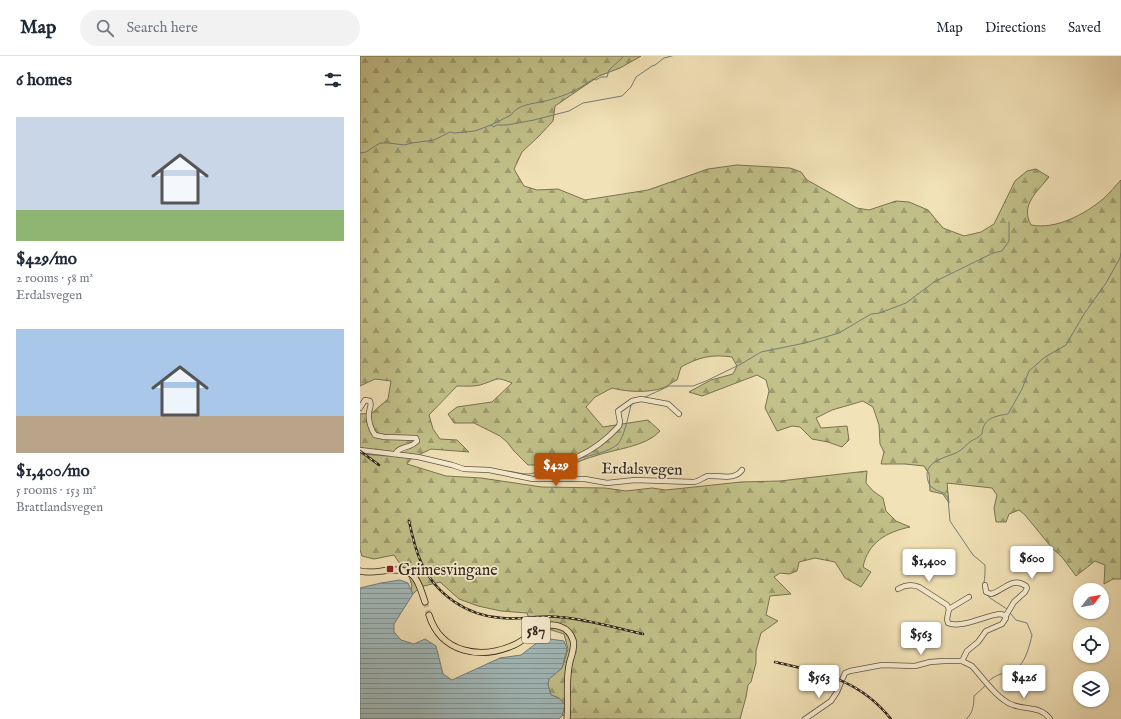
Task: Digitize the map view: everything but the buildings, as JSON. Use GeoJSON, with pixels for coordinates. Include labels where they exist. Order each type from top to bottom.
{"type":"FeatureCollection","features":[{"type":"Feature","properties":{"kind":"main road"},"geometry":{"type":"LineString","coordinates":[[360,572],[407,571],[417,580],[425,602]]}},
{"type":"Feature","properties":{"kind":"main road","name":"587"},"geometry":{"type":"LineString","coordinates":[[429,614],[435,629],[445,640],[460,649],[472,652],[510,647],[539,628],[547,626],[556,626],[566,630],[572,639],[573,646],[567,676],[567,719]]}},
{"type":"Feature","properties":{"kind":"street"},"geometry":{"type":"LineString","coordinates":[[360,408],[365,400],[368,399],[372,404],[369,417],[372,431],[375,435],[381,437],[407,439],[416,438],[417,441],[414,445],[400,448],[395,454]]}},
{"type":"Feature","properties":{"kind":"street","name":"Erdalsvegen"},"geometry":{"type":"LineString","coordinates":[[539,479],[553,468],[580,456],[601,444],[619,426],[619,410],[632,401],[641,399],[665,402],[671,405],[679,414]]}},
{"type":"Feature","properties":{"kind":"street","name":"Erdalsvegen"},"geometry":{"type":"LineString","coordinates":[[360,450],[395,454],[443,463],[464,469],[490,470],[539,479],[585,479],[607,483],[635,480],[698,482],[707,476],[732,476],[738,474],[742,470]]}},
{"type":"Feature","properties":{"kind":"street"},"geometry":{"type":"LineString","coordinates":[[962,661],[967,651],[978,642],[986,631],[1004,622],[1005,617],[1014,602],[1027,588],[1025,585],[1011,583],[991,594],[986,592],[985,585]]}},
{"type":"Feature","properties":{"kind":"street"},"geometry":{"type":"LineString","coordinates":[[898,589],[904,586],[919,586],[947,605],[949,609],[947,622],[952,625],[975,621],[997,614],[1002,614],[1005,617]]}},
{"type":"Feature","properties":{"kind":"street"},"geometry":{"type":"LineString","coordinates":[[949,609],[969,597]]}},
{"type":"Feature","properties":{"kind":"street"},"geometry":{"type":"LineString","coordinates":[[805,719],[831,701],[837,692],[845,673],[850,671],[882,665],[915,666],[930,662],[962,661],[972,666],[1000,697],[1010,704],[1042,712],[1050,719]]}},
{"type":"Feature","properties":{"kind":"green space"},"geometry":{"type":"Polygon","coordinates":[[[360,56],[641,56],[620,68],[599,76],[555,106],[553,121],[522,152],[514,169],[524,186],[537,190],[558,189],[585,200],[648,190],[708,169],[737,165],[790,168],[801,172],[807,180],[857,208],[869,210],[896,201],[909,202],[928,210],[943,228],[964,236],[981,232],[994,224],[1015,181],[1027,171],[1036,169],[1049,177],[1031,199],[1027,211],[1031,225],[1041,226],[1070,220],[1088,210],[1103,199],[1121,180],[1121,579],[1113,579],[1104,583],[1105,565],[1095,561],[1076,576],[1062,557],[1052,548],[1025,515],[1019,510],[1009,514],[1006,522],[996,522],[994,508],[997,495],[992,488],[947,483],[949,503],[943,494],[930,491],[929,474],[924,466],[881,464],[884,452],[880,444],[879,425],[873,407],[863,401],[832,410],[816,418],[821,428],[847,426],[849,440],[842,447],[828,442],[812,439],[800,427],[792,426],[777,431],[765,408],[769,391],[766,380],[757,375],[702,396],[689,392],[711,380],[733,374],[737,366],[732,357],[706,357],[681,367],[677,380],[657,390],[638,391],[612,388],[595,397],[586,407],[603,427],[648,420],[660,431],[647,441],[551,471],[543,465],[528,465],[500,436],[474,423],[454,423],[448,414],[457,407],[492,402],[512,383],[497,379],[477,386],[457,386],[429,415],[433,429],[440,439],[457,440],[469,452],[431,449],[412,458],[407,464],[446,476],[481,478],[542,487],[605,488],[626,491],[652,488],[666,490],[741,482],[780,481],[867,471],[866,483],[873,491],[883,498],[886,511],[896,521],[910,527],[886,535],[869,551],[863,567],[871,572],[861,587],[845,578],[835,562],[815,558],[799,562],[797,571],[789,574],[780,573],[774,577],[791,594],[770,596],[766,615],[778,621],[761,633],[756,651],[756,663],[751,682],[748,685],[740,719],[570,719],[563,715],[562,716],[559,698],[551,695],[548,679],[562,668],[568,649],[564,634],[545,628],[532,627],[527,613],[501,611],[478,606],[459,599],[440,582],[420,587],[413,594],[407,570],[400,564],[394,555],[374,559],[362,556],[360,550],[360,414],[372,413],[388,399],[391,381],[375,379],[360,386],[360,56]]]}},
{"type":"Feature","properties":{"kind":"water"},"geometry":{"type":"Polygon","coordinates":[[[400,580],[408,583],[413,594],[394,624],[394,632],[401,640],[414,644],[425,639],[436,646],[443,674],[452,680],[500,658],[521,655],[543,638],[564,641],[567,649],[562,668],[549,679],[548,685],[551,695],[559,698],[565,705],[562,716],[559,719],[360,719],[360,588],[400,580]]]}},
{"type":"Feature","properties":{"kind":"waterway"},"geometry":{"type":"LineString","coordinates":[[491,125],[511,115],[514,111],[526,105],[570,93],[593,79],[596,80],[601,77],[607,77],[609,70],[623,56]]}},
{"type":"Feature","properties":{"kind":"waterway"},"geometry":{"type":"LineString","coordinates":[[360,153],[366,152],[380,143],[404,145],[434,140],[450,132],[475,131],[491,125],[494,127],[496,125],[507,125],[534,120],[569,111],[583,103],[622,96],[631,87],[636,77],[664,58],[672,56]]}},
{"type":"Feature","properties":{"kind":"waterway"},"geometry":{"type":"LineString","coordinates":[[643,398],[669,386],[693,386],[741,364],[761,352],[805,343],[839,333],[871,314],[880,313],[906,303],[934,282],[993,253],[1002,251],[1009,241],[1009,222]]}},
{"type":"Feature","properties":{"kind":"waterway"},"geometry":{"type":"LineString","coordinates":[[984,583],[985,565],[973,555],[950,521],[948,498],[944,493],[930,486],[927,478],[929,467],[938,460],[958,452],[981,435],[987,421],[994,417],[1008,414],[1022,389],[1029,371],[1045,357],[1066,345],[1084,314],[1106,283],[1120,258],[1121,253]]}},
{"type":"Feature","properties":{"kind":"waterway"},"geometry":{"type":"LineString","coordinates":[[580,458],[605,451],[618,444],[624,431],[631,405],[635,402]]}},
{"type":"Feature","properties":{"kind":"waterway"},"geometry":{"type":"LineString","coordinates":[[360,454],[388,456]]}},
{"type":"Feature","properties":{"kind":"waterway"},"geometry":{"type":"LineString","coordinates":[[505,471],[530,474],[538,472],[550,464],[558,463]]}},
{"type":"Feature","properties":{"kind":"waterway"},"geometry":{"type":"LineString","coordinates":[[987,595],[1007,609]]}},
{"type":"Feature","properties":{"kind":"waterway"},"geometry":{"type":"LineString","coordinates":[[988,682],[991,679],[1019,666],[1024,660],[1029,647],[1032,635],[1027,623],[1016,620],[1010,613]]}},
{"type":"Feature","properties":{"kind":"waterway"},"geometry":{"type":"LineString","coordinates":[[966,719],[972,712],[974,696],[986,685]]}},
{"type":"Feature","properties":{"kind":"tunnel"},"geometry":{"type":"LineString","coordinates":[[425,602],[429,615]]}},
{"type":"Feature","properties":{"kind":"railway"},"geometry":{"type":"LineString","coordinates":[[360,451],[379,465]]}},
{"type":"Feature","properties":{"kind":"railway"},"geometry":{"type":"LineString","coordinates":[[409,521],[417,552],[427,574],[444,593],[465,608],[477,613],[502,618],[570,618],[643,634]]}},
{"type":"Feature","properties":{"kind":"railway"},"geometry":{"type":"LineString","coordinates":[[775,662],[824,674],[853,686],[879,706],[891,719]]}},
{"type":"Feature","properties":{"kind":"place","name":"Grimesvingane"},"geometry":{"type":"Point","coordinates":[390,569]}}]}
